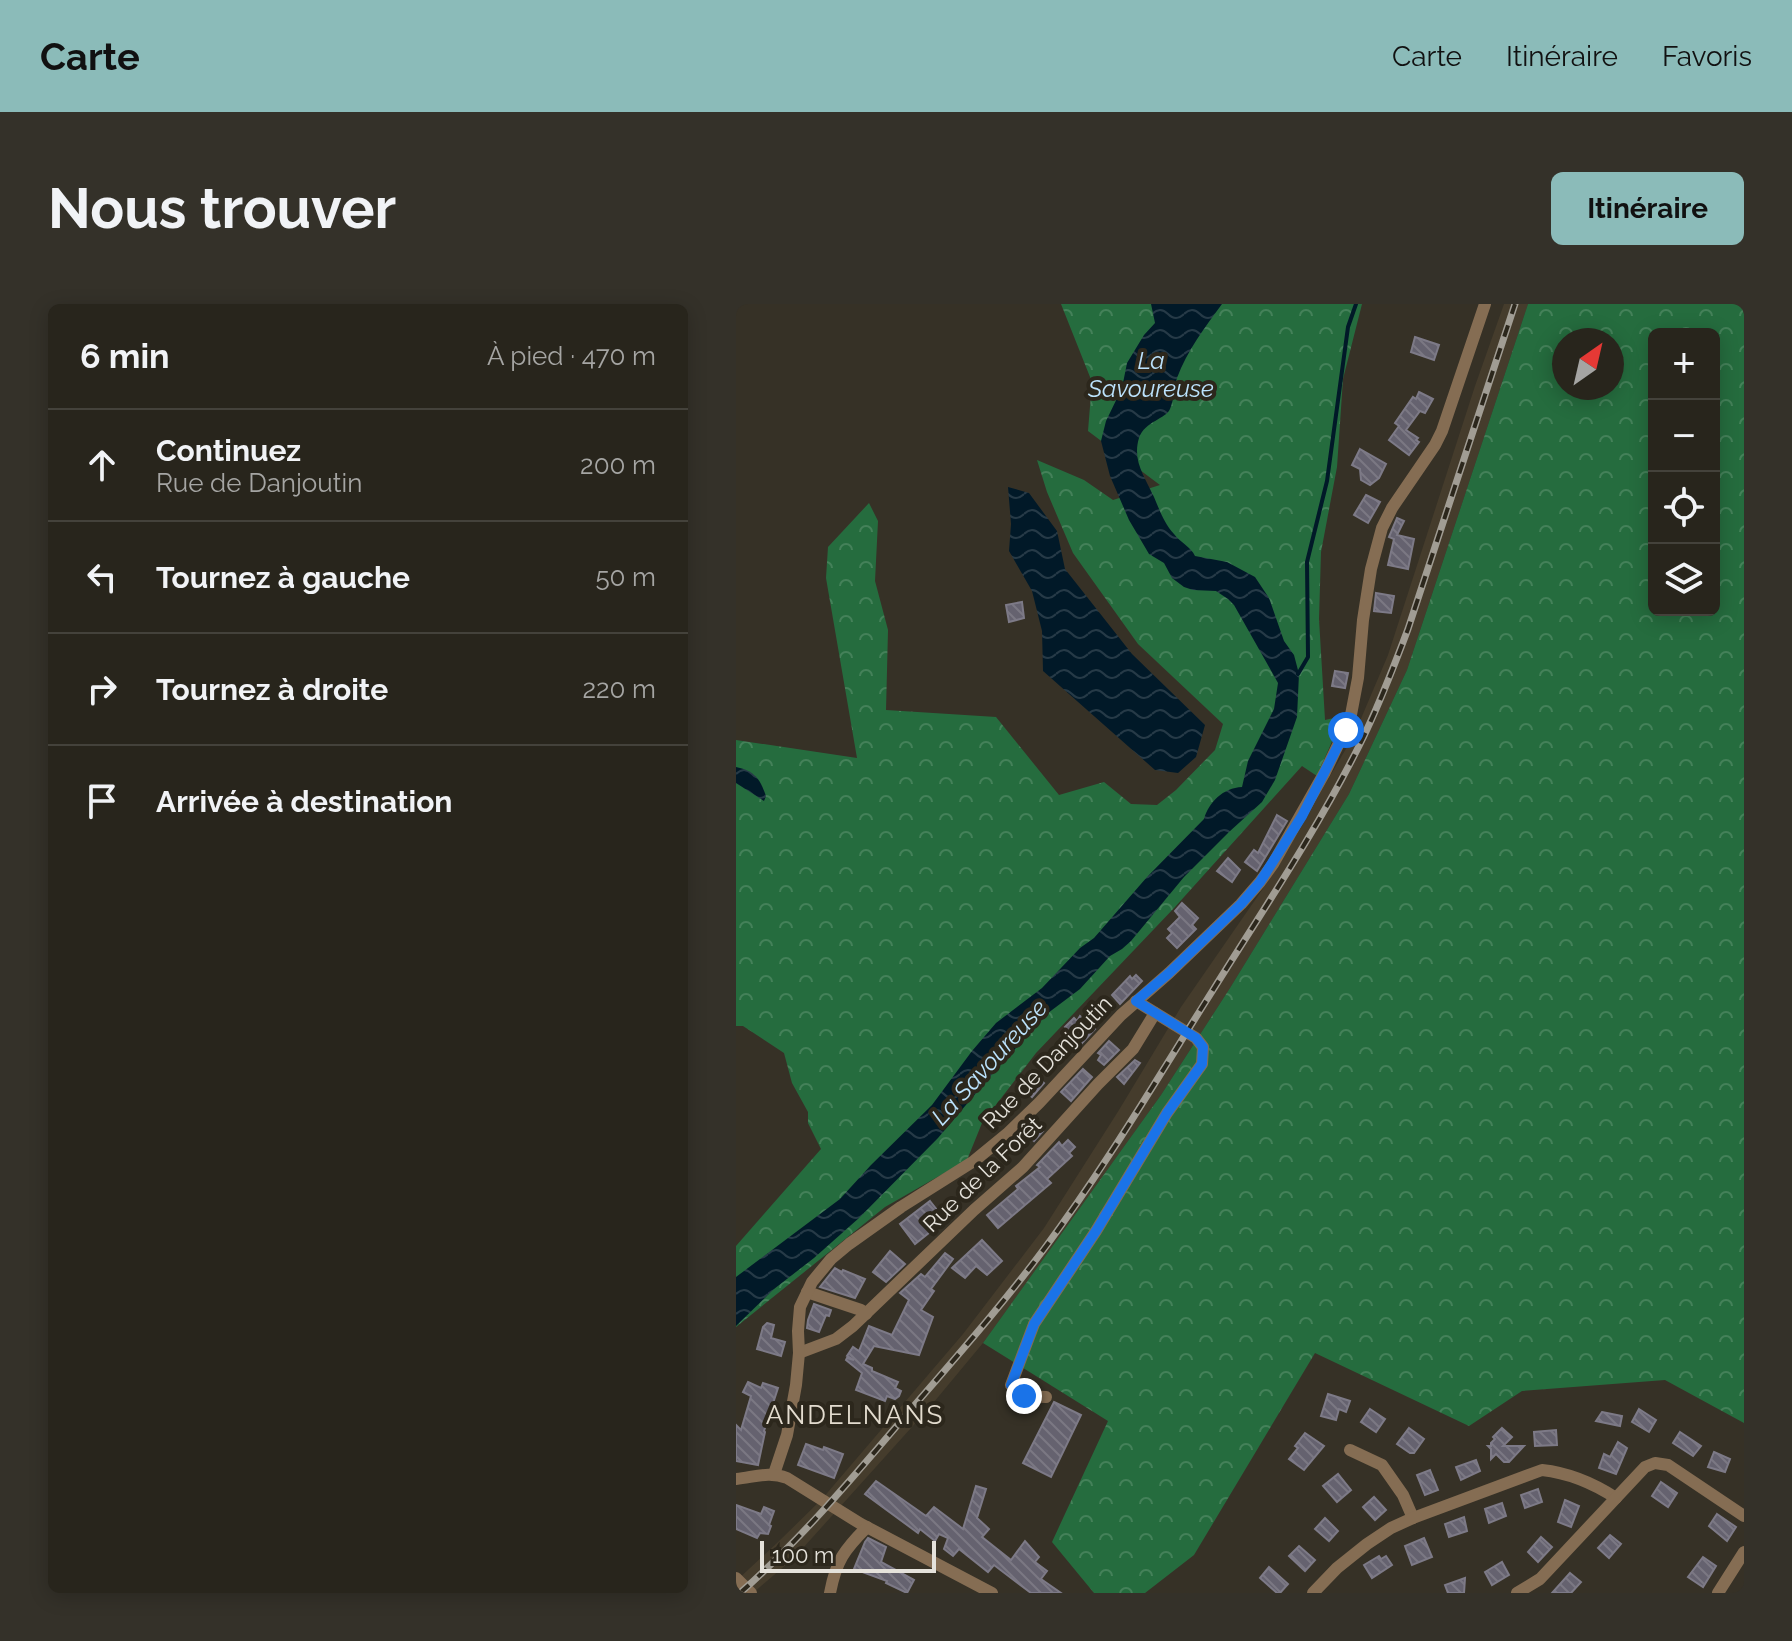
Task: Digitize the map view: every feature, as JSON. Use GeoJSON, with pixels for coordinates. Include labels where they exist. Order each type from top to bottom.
{"type":"FeatureCollection","features":[{"type":"Feature","properties":{"kind":"street","name":"Rue de Danjoutin"},"geometry":{"type":"LineString","coordinates":[[774,1474],[787,1435],[799,1353],[800,1307],[812,1282],[831,1259],[849,1244],[999,1142],[1136,1001],[1241,904],[1260,882],[1302,816],[1335,753],[1353,709],[1369,579],[1378,538],[1392,508],[1442,431],[1485,304]]}},
{"type":"Feature","properties":{"kind":"street"},"geometry":{"type":"LineString","coordinates":[[1046,1397],[1024,1396],[1011,1385],[1034,1324],[1203,1059],[1203,1047],[1196,1038],[1136,1001]]}},
{"type":"Feature","properties":{"kind":"street","name":"Rue de la Forêt"},"geometry":{"type":"LineString","coordinates":[[799,1353],[836,1339],[1023,1167],[1133,1049],[1155,1013]]}},
{"type":"Feature","properties":{"kind":"street"},"geometry":{"type":"LineString","coordinates":[[807,1292],[866,1314]]}},
{"type":"Feature","properties":{"kind":"street"},"geometry":{"type":"LineString","coordinates":[[1350,1450],[1382,1465],[1403,1495],[1413,1518]]}},
{"type":"Feature","properties":{"kind":"street"},"geometry":{"type":"LineString","coordinates":[[1517,1593],[1540,1579],[1645,1467],[1655,1463],[1668,1465],[1744,1516]]}},
{"type":"Feature","properties":{"kind":"street"},"geometry":{"type":"LineString","coordinates":[[1313,1593],[1337,1568],[1391,1528],[1542,1470],[1561,1472],[1595,1484],[1616,1498]]}},
{"type":"Feature","properties":{"kind":"street"},"geometry":{"type":"LineString","coordinates":[[736,1479],[774,1474],[803,1486],[867,1527],[992,1593]]}},
{"type":"Feature","properties":{"kind":"street"},"geometry":{"type":"LineString","coordinates":[[830,1593],[834,1569],[848,1546],[867,1527]]}},
{"type":"Feature","properties":{"kind":"street"},"geometry":{"type":"LineString","coordinates":[[1718,1593],[1744,1552]]}},
{"type":"Feature","properties":{"kind":"street"},"geometry":{"type":"LineString","coordinates":[[736,1578],[751,1593]]}},
{"type":"Feature","properties":{"kind":"shaded area"},"geometry":{"type":"Polygon","coordinates":[[[1504,304],[1528,304],[1407,670],[1349,794],[1161,1095],[983,1343],[794,1558],[753,1593],[736,1593],[736,1581],[822,1499],[963,1334],[1044,1228],[1181,1007],[1271,877],[1354,735],[1388,655],[1504,304]]]}},
{"type":"Feature","properties":{"kind":"green space"},"geometry":{"type":"Polygon","coordinates":[[[1061,304],[1362,304],[1343,379],[1337,467],[1321,552],[1319,619],[1325,720],[1343,716],[1317,776],[1302,766],[1175,907],[1036,1053],[982,1123],[967,1160],[885,1207],[736,1327],[736,1246],[821,1149],[808,1123],[808,1112],[792,1083],[784,1053],[743,1026],[736,1026],[736,740],[857,758],[826,578],[828,547],[869,503],[878,521],[875,581],[888,630],[886,710],[996,717],[1059,795],[1104,782],[1131,804],[1157,805],[1215,750],[1223,724],[1138,644],[1073,553],[1047,492],[1037,460],[1084,480],[1113,500],[1160,485],[1088,431],[1092,382],[1061,304]]]}},
{"type":"Feature","properties":{"kind":"green space"},"geometry":{"type":"Polygon","coordinates":[[[1528,304],[1744,304],[1744,1423],[1665,1380],[1522,1391],[1469,1426],[1315,1353],[1194,1555],[1145,1593],[1094,1593],[1052,1542],[1108,1421],[983,1343],[1161,1095],[1349,794],[1407,670],[1528,304]]]}},
{"type":"Feature","properties":{"kind":"water","name":"La Savoureuse"},"geometry":{"type":"Polygon","coordinates":[[[1151,304],[1222,304],[1186,358],[1177,378],[1170,409],[1142,432],[1137,454],[1143,476],[1171,530],[1195,556],[1227,562],[1255,577],[1269,598],[1284,641],[1294,655],[1299,674],[1297,717],[1275,780],[1262,802],[1184,877],[1131,941],[1110,956],[1080,989],[1048,1013],[938,1138],[859,1218],[774,1289],[736,1326],[736,1277],[840,1199],[932,1105],[996,1023],[1042,988],[1080,948],[1094,938],[1147,877],[1204,819],[1218,797],[1242,787],[1248,761],[1274,709],[1278,683],[1234,605],[1216,591],[1193,590],[1172,578],[1164,563],[1149,554],[1129,520],[1110,476],[1101,441],[1106,421],[1122,388],[1127,363],[1155,323],[1151,304]]]}},
{"type":"Feature","properties":{"kind":"water"},"geometry":{"type":"Polygon","coordinates":[[[1008,487],[1029,493],[1057,531],[1065,569],[1132,654],[1205,725],[1196,757],[1178,773],[1155,770],[1043,671],[1042,631],[1032,591],[1009,551],[1011,524],[1008,487]]]}},
{"type":"Feature","properties":{"kind":"water"},"geometry":{"type":"Polygon","coordinates":[[[736,767],[756,777],[766,796],[764,801],[736,783],[736,767]]]}},
{"type":"Feature","properties":{"kind":"building"},"geometry":{"type":"Polygon","coordinates":[[[1415,337],[1439,345],[1434,360],[1411,352],[1415,337]]]}},
{"type":"Feature","properties":{"kind":"building"},"geometry":{"type":"Polygon","coordinates":[[[1419,392],[1433,399],[1425,413],[1420,411],[1406,430],[1419,442],[1409,455],[1389,440],[1399,426],[1395,423],[1419,392]]]}},
{"type":"Feature","properties":{"kind":"building"},"geometry":{"type":"Polygon","coordinates":[[[1360,449],[1386,464],[1379,478],[1370,485],[1361,480],[1360,469],[1352,465],[1360,449]]]}},
{"type":"Feature","properties":{"kind":"building"},"geometry":{"type":"Polygon","coordinates":[[[1366,495],[1380,502],[1368,523],[1354,515],[1366,495]]]}},
{"type":"Feature","properties":{"kind":"building"},"geometry":{"type":"Polygon","coordinates":[[[1397,518],[1404,521],[1397,535],[1414,539],[1408,569],[1388,565],[1394,539],[1389,537],[1397,518]]]}},
{"type":"Feature","properties":{"kind":"building"},"geometry":{"type":"Polygon","coordinates":[[[1376,593],[1394,596],[1391,613],[1374,611],[1376,593]]]}},
{"type":"Feature","properties":{"kind":"building"},"geometry":{"type":"Polygon","coordinates":[[[1022,602],[1024,618],[1009,622],[1006,605],[1022,602]]]}},
{"type":"Feature","properties":{"kind":"building"},"geometry":{"type":"Polygon","coordinates":[[[1335,671],[1348,673],[1345,688],[1332,686],[1335,671]]]}},
{"type":"Feature","properties":{"kind":"building"},"geometry":{"type":"Polygon","coordinates":[[[1277,815],[1287,821],[1257,871],[1245,862],[1254,850],[1258,853],[1277,815]]]}},
{"type":"Feature","properties":{"kind":"building"},"geometry":{"type":"Polygon","coordinates":[[[1228,858],[1240,870],[1232,882],[1217,871],[1228,858]]]}},
{"type":"Feature","properties":{"kind":"building"},"geometry":{"type":"Polygon","coordinates":[[[1182,903],[1198,918],[1192,925],[1196,929],[1177,948],[1167,938],[1172,933],[1168,929],[1180,917],[1175,911],[1182,903]]]}},
{"type":"Feature","properties":{"kind":"building"},"geometry":{"type":"Polygon","coordinates":[[[1136,975],[1142,981],[1120,1004],[1112,995],[1130,976],[1132,979],[1136,975]]]}},
{"type":"Feature","properties":{"kind":"building"},"geometry":{"type":"Polygon","coordinates":[[[1080,1016],[1095,1029],[1082,1043],[1065,1027],[1080,1016]]]}},
{"type":"Feature","properties":{"kind":"building"},"geometry":{"type":"Polygon","coordinates":[[[1109,1041],[1119,1050],[1104,1065],[1098,1060],[1101,1055],[1098,1053],[1109,1041]]]}},
{"type":"Feature","properties":{"kind":"building"},"geometry":{"type":"Polygon","coordinates":[[[1135,1060],[1140,1063],[1124,1084],[1117,1077],[1135,1060]]]}},
{"type":"Feature","properties":{"kind":"building"},"geometry":{"type":"Polygon","coordinates":[[[1083,1069],[1092,1077],[1071,1101],[1061,1092],[1083,1069]]]}},
{"type":"Feature","properties":{"kind":"building"},"geometry":{"type":"Polygon","coordinates":[[[1031,1071],[1044,1083],[1032,1097],[1018,1085],[1031,1071]]]}},
{"type":"Feature","properties":{"kind":"building"},"geometry":{"type":"Polygon","coordinates":[[[1032,1122],[1043,1131],[1034,1141],[1024,1132],[1032,1122]]]}},
{"type":"Feature","properties":{"kind":"building"},"geometry":{"type":"Polygon","coordinates":[[[1068,1140],[1075,1147],[1069,1153],[1072,1156],[1047,1179],[1051,1183],[998,1228],[987,1215],[1040,1167],[1037,1165],[1059,1142],[1062,1146],[1068,1140]]]}},
{"type":"Feature","properties":{"kind":"building"},"geometry":{"type":"Polygon","coordinates":[[[930,1201],[945,1220],[915,1244],[900,1224],[930,1201]]]}},
{"type":"Feature","properties":{"kind":"building"},"geometry":{"type":"Polygon","coordinates":[[[982,1240],[1002,1261],[987,1275],[976,1266],[965,1278],[952,1268],[982,1240]]]}},
{"type":"Feature","properties":{"kind":"building"},"geometry":{"type":"Polygon","coordinates":[[[890,1251],[905,1264],[886,1282],[873,1272],[890,1251]]]}},
{"type":"Feature","properties":{"kind":"building"},"geometry":{"type":"Polygon","coordinates":[[[945,1253],[953,1259],[931,1289],[934,1291],[921,1310],[933,1317],[919,1355],[874,1346],[863,1364],[898,1382],[895,1388],[901,1391],[899,1396],[895,1399],[887,1396],[885,1401],[856,1390],[862,1373],[846,1360],[854,1360],[847,1356],[853,1347],[859,1351],[869,1326],[892,1335],[909,1300],[900,1293],[921,1274],[925,1277],[945,1253]]]}},
{"type":"Feature","properties":{"kind":"building"},"geometry":{"type":"Polygon","coordinates":[[[835,1268],[865,1279],[855,1298],[820,1287],[835,1268]]]}},
{"type":"Feature","properties":{"kind":"building"},"geometry":{"type":"Polygon","coordinates":[[[814,1304],[831,1310],[819,1332],[807,1328],[814,1304]]]}},
{"type":"Feature","properties":{"kind":"building"},"geometry":{"type":"Polygon","coordinates":[[[767,1323],[774,1325],[771,1338],[785,1342],[781,1356],[757,1349],[767,1323]]]}},
{"type":"Feature","properties":{"kind":"building"},"geometry":{"type":"Polygon","coordinates":[[[748,1382],[761,1388],[763,1383],[778,1388],[764,1431],[758,1465],[736,1461],[736,1425],[741,1430],[751,1396],[743,1392],[748,1382]]]}},
{"type":"Feature","properties":{"kind":"building"},"geometry":{"type":"Polygon","coordinates":[[[1328,1394],[1350,1401],[1346,1412],[1339,1409],[1336,1420],[1321,1416],[1328,1394]]]}},
{"type":"Feature","properties":{"kind":"building"},"geometry":{"type":"Polygon","coordinates":[[[1054,1402],[1081,1415],[1051,1477],[1023,1463],[1054,1402]]]}},
{"type":"Feature","properties":{"kind":"building"},"geometry":{"type":"Polygon","coordinates":[[[1370,1409],[1385,1419],[1376,1432],[1361,1422],[1370,1409]]]}},
{"type":"Feature","properties":{"kind":"building"},"geometry":{"type":"Polygon","coordinates":[[[1639,1409],[1656,1420],[1649,1432],[1632,1422],[1639,1409]]]}},
{"type":"Feature","properties":{"kind":"building"},"geometry":{"type":"Polygon","coordinates":[[[1602,1412],[1622,1416],[1620,1426],[1596,1421],[1602,1412]]]}},
{"type":"Feature","properties":{"kind":"building"},"geometry":{"type":"Polygon","coordinates":[[[1409,1428],[1424,1439],[1414,1453],[1397,1444],[1409,1428]]]}},
{"type":"Feature","properties":{"kind":"building"},"geometry":{"type":"Polygon","coordinates":[[[1502,1428],[1512,1437],[1503,1446],[1524,1446],[1509,1462],[1504,1462],[1496,1454],[1491,1459],[1488,1446],[1502,1428]]]}},
{"type":"Feature","properties":{"kind":"building"},"geometry":{"type":"Polygon","coordinates":[[[1556,1430],[1557,1445],[1535,1446],[1534,1432],[1556,1430]]]}},
{"type":"Feature","properties":{"kind":"building"},"geometry":{"type":"Polygon","coordinates":[[[1680,1432],[1701,1446],[1693,1456],[1673,1443],[1680,1432]]]}},
{"type":"Feature","properties":{"kind":"building"},"geometry":{"type":"Polygon","coordinates":[[[1305,1433],[1324,1446],[1304,1470],[1289,1459],[1305,1433]]]}},
{"type":"Feature","properties":{"kind":"building"},"geometry":{"type":"Polygon","coordinates":[[[1618,1442],[1627,1448],[1616,1474],[1599,1468],[1604,1454],[1610,1457],[1618,1442]]]}},
{"type":"Feature","properties":{"kind":"building"},"geometry":{"type":"Polygon","coordinates":[[[806,1444],[843,1454],[834,1478],[798,1465],[806,1444]]]}},
{"type":"Feature","properties":{"kind":"building"},"geometry":{"type":"Polygon","coordinates":[[[1714,1452],[1730,1459],[1725,1472],[1708,1467],[1714,1452]]]}},
{"type":"Feature","properties":{"kind":"building"},"geometry":{"type":"Polygon","coordinates":[[[1476,1460],[1480,1471],[1461,1480],[1456,1467],[1476,1460]]]}},
{"type":"Feature","properties":{"kind":"building"},"geometry":{"type":"Polygon","coordinates":[[[1430,1470],[1438,1490],[1425,1495],[1417,1475],[1430,1470]]]}},
{"type":"Feature","properties":{"kind":"building"},"geometry":{"type":"Polygon","coordinates":[[[1338,1474],[1351,1490],[1337,1502],[1323,1486],[1338,1474]]]}},
{"type":"Feature","properties":{"kind":"building"},"geometry":{"type":"Polygon","coordinates":[[[876,1481],[926,1516],[934,1507],[963,1529],[976,1486],[986,1489],[977,1518],[989,1529],[982,1537],[1011,1560],[1025,1541],[1039,1557],[1035,1562],[1047,1571],[1041,1579],[1061,1593],[1031,1593],[994,1565],[988,1572],[959,1549],[953,1556],[944,1549],[948,1538],[939,1534],[935,1541],[920,1529],[918,1533],[865,1494],[876,1481]]]}},
{"type":"Feature","properties":{"kind":"building"},"geometry":{"type":"Polygon","coordinates":[[[1661,1482],[1677,1493],[1668,1507],[1652,1496],[1661,1482]]]}},
{"type":"Feature","properties":{"kind":"building"},"geometry":{"type":"Polygon","coordinates":[[[1538,1489],[1542,1502],[1525,1508],[1521,1495],[1538,1489]]]}},
{"type":"Feature","properties":{"kind":"building"},"geometry":{"type":"Polygon","coordinates":[[[1374,1497],[1386,1510],[1375,1520],[1363,1507],[1374,1497]]]}},
{"type":"Feature","properties":{"kind":"building"},"geometry":{"type":"Polygon","coordinates":[[[1565,1500],[1579,1506],[1571,1527],[1558,1522],[1565,1500]]]}},
{"type":"Feature","properties":{"kind":"building"},"geometry":{"type":"Polygon","coordinates":[[[1502,1503],[1506,1516],[1489,1523],[1485,1509],[1502,1503]]]}},
{"type":"Feature","properties":{"kind":"building"},"geometry":{"type":"Polygon","coordinates":[[[736,1505],[761,1514],[764,1507],[774,1511],[768,1534],[760,1533],[757,1538],[736,1529],[736,1505]]]}},
{"type":"Feature","properties":{"kind":"building"},"geometry":{"type":"Polygon","coordinates":[[[1717,1514],[1736,1527],[1727,1541],[1709,1526],[1717,1514]]]}},
{"type":"Feature","properties":{"kind":"building"},"geometry":{"type":"Polygon","coordinates":[[[1464,1517],[1467,1531],[1449,1537],[1445,1524],[1464,1517]]]}},
{"type":"Feature","properties":{"kind":"building"},"geometry":{"type":"Polygon","coordinates":[[[1325,1518],[1338,1531],[1329,1541],[1315,1529],[1325,1518]]]}},
{"type":"Feature","properties":{"kind":"building"},"geometry":{"type":"Polygon","coordinates":[[[1610,1535],[1621,1544],[1609,1558],[1598,1548],[1610,1535]]]}},
{"type":"Feature","properties":{"kind":"building"},"geometry":{"type":"Polygon","coordinates":[[[1541,1537],[1552,1547],[1538,1562],[1528,1552],[1541,1537]]]}},
{"type":"Feature","properties":{"kind":"building"},"geometry":{"type":"Polygon","coordinates":[[[868,1538],[886,1547],[881,1562],[914,1580],[907,1593],[887,1581],[854,1569],[868,1538]]]}},
{"type":"Feature","properties":{"kind":"building"},"geometry":{"type":"Polygon","coordinates":[[[1424,1538],[1432,1557],[1412,1565],[1405,1546],[1424,1538]]]}},
{"type":"Feature","properties":{"kind":"building"},"geometry":{"type":"Polygon","coordinates":[[[1299,1546],[1315,1560],[1305,1571],[1289,1556],[1299,1546]]]}},
{"type":"Feature","properties":{"kind":"building"},"geometry":{"type":"Polygon","coordinates":[[[1379,1556],[1381,1559],[1386,1556],[1392,1565],[1372,1578],[1364,1565],[1379,1556]]]}},
{"type":"Feature","properties":{"kind":"building"},"geometry":{"type":"Polygon","coordinates":[[[1703,1557],[1716,1566],[1703,1587],[1688,1577],[1703,1557]]]}},
{"type":"Feature","properties":{"kind":"building"},"geometry":{"type":"Polygon","coordinates":[[[1502,1562],[1509,1575],[1492,1585],[1485,1572],[1502,1562]]]}},
{"type":"Feature","properties":{"kind":"building"},"geometry":{"type":"Polygon","coordinates":[[[1269,1567],[1288,1584],[1280,1593],[1260,1578],[1269,1567]]]}},
{"type":"Feature","properties":{"kind":"building"},"geometry":{"type":"Polygon","coordinates":[[[1570,1573],[1581,1582],[1571,1593],[1552,1593],[1570,1573]]]}},
{"type":"Feature","properties":{"kind":"building"},"geometry":{"type":"Polygon","coordinates":[[[1465,1578],[1464,1593],[1448,1593],[1445,1585],[1465,1578]]]}},
{"type":"Feature","properties":{"kind":"waterway"},"geometry":{"type":"LineString","coordinates":[[1298,674],[1308,657],[1307,562],[1327,481],[1348,327],[1356,304]]}},
{"type":"Feature","properties":{"kind":"railway"},"geometry":{"type":"LineString","coordinates":[[740,1593],[783,1553],[843,1488],[974,1336],[1044,1249],[1131,1121],[1308,839],[1359,746],[1397,659],[1515,304]]}},
{"type":"Feature","properties":{"kind":"district","name":"ANDELNANS"},"geometry":{"type":"Point","coordinates":[855,1415]}},
{"type":"Feature","properties":{"kind":"route"},"geometry":{"type":"LineString","coordinates":[[1024,1396],[1011,1385],[1034,1324],[1096,1231],[1167,1113],[1202,1064],[1204,1054],[1200,1041],[1136,1001],[1241,904],[1260,882],[1302,816],[1346,730]]}}]}
